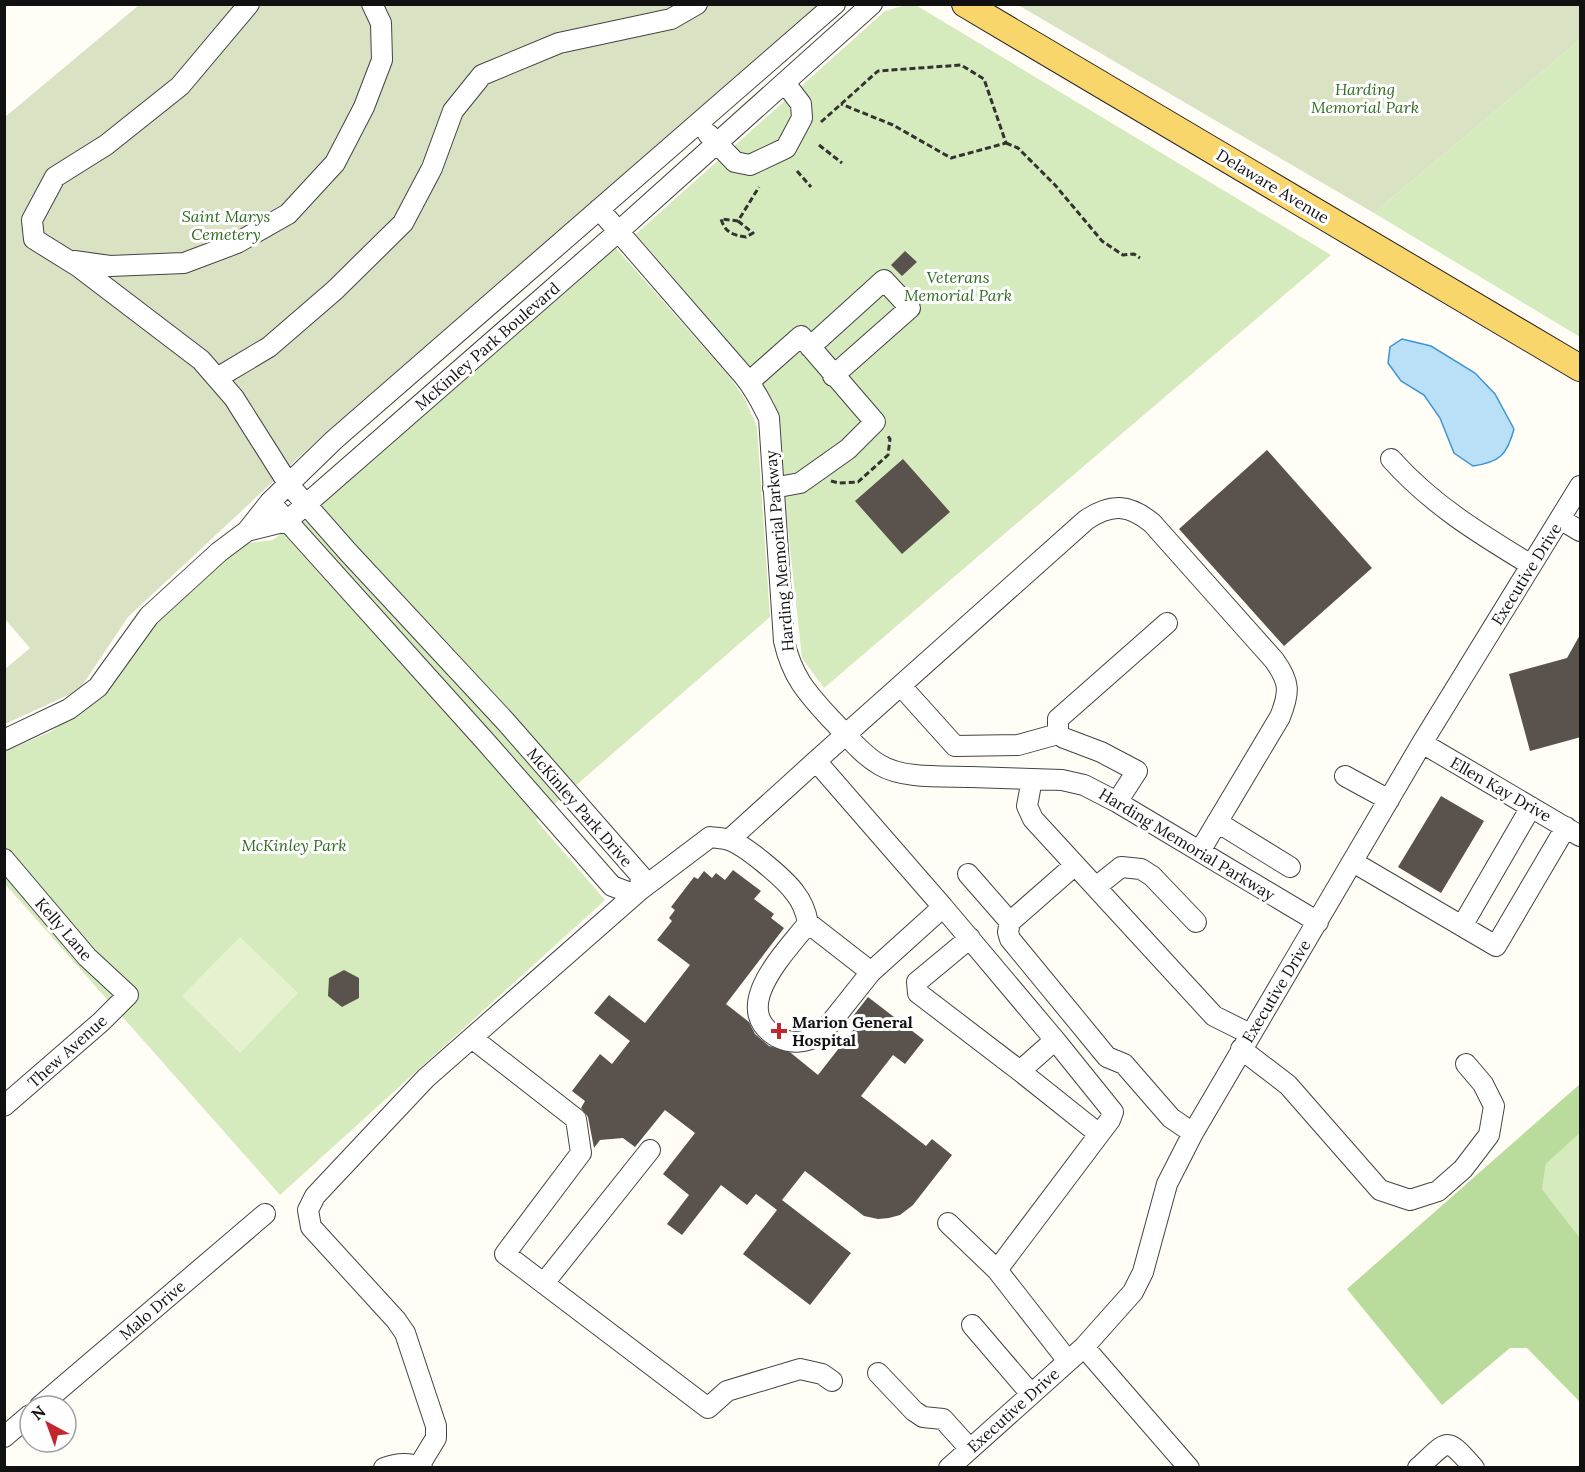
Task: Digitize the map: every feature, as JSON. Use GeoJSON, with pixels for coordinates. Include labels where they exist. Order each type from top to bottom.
{"type":"FeatureCollection","features":[{"type":"Feature","properties":{"kind":"main road","name":"Delaware Avenue"},"geometry":{"type":"LineString","coordinates":[[965,4],[1581,368]]}},
{"type":"Feature","properties":{"kind":"street","name":"McKinley Park Drive"},"geometry":{"type":"LineString","coordinates":[[249,4],[180,86],[106,146],[55,177],[32,220],[34,239],[68,260],[201,360],[234,398],[289,485],[506,722],[641,876],[640,890],[628,892],[612,886],[270,502]]}},
{"type":"Feature","properties":{"kind":"street"},"geometry":{"type":"LineString","coordinates":[[68,260],[110,266],[184,263],[237,243],[288,214],[335,163],[364,107],[382,60],[381,22],[372,4]]}},
{"type":"Feature","properties":{"kind":"street"},"geometry":{"type":"LineString","coordinates":[[217,378],[269,347],[335,290],[403,223],[432,168],[453,111],[482,75],[559,43],[671,19],[698,4]]}},
{"type":"Feature","properties":{"kind":"street","name":"McKinley Park Boulevard"},"geometry":{"type":"LineString","coordinates":[[4,740],[69,709],[98,687],[149,616],[219,552],[247,531],[270,502],[334,440],[835,4]]}},
{"type":"Feature","properties":{"kind":"street","name":"McKinley Park Boulevard"},"geometry":{"type":"LineString","coordinates":[[247,531],[287,521],[619,231],[872,4]]}},
{"type":"Feature","properties":{"kind":"street"},"geometry":{"type":"LineString","coordinates":[[698,123],[735,162],[750,165],[786,148],[802,118],[801,104],[785,83]]}},
{"type":"Feature","properties":{"kind":"street","name":"Harding Memorial Parkway"},"geometry":{"type":"LineString","coordinates":[[599,209],[748,382],[769,418],[783,641],[788,658],[804,690],[847,735],[875,762],[899,772],[928,776],[1062,780],[1084,785],[1118,802],[1318,922]]}},
{"type":"Feature","properties":{"kind":"street"},"geometry":{"type":"LineString","coordinates":[[810,347],[884,280],[910,308],[833,376]]}},
{"type":"Feature","properties":{"kind":"street"},"geometry":{"type":"LineString","coordinates":[[748,382],[801,336],[833,376],[875,422],[848,449],[800,483],[773,488]]}},
{"type":"Feature","properties":{"kind":"street"},"geometry":{"type":"LineString","coordinates":[[1391,459],[1406,476],[1464,525],[1532,565]]}},
{"type":"Feature","properties":{"kind":"street","name":"Executive Drive"},"geometry":{"type":"LineString","coordinates":[[961,1461],[1084,1347],[1133,1292],[1143,1272],[1167,1184],[1193,1132],[1422,743],[1581,486]]}},
{"type":"Feature","properties":{"kind":"street"},"geometry":{"type":"LineString","coordinates":[[729,840],[1086,520],[1098,512],[1112,508],[1127,508],[1141,514],[1152,523],[1274,660],[1284,673],[1288,686],[1287,700],[1280,717],[1200,851]]}},
{"type":"Feature","properties":{"kind":"street"},"geometry":{"type":"LineString","coordinates":[[1560,519],[1581,531]]}},
{"type":"Feature","properties":{"kind":"street"},"geometry":{"type":"LineString","coordinates":[[1058,734],[1058,719],[1167,623]]}},
{"type":"Feature","properties":{"kind":"street"},"geometry":{"type":"LineString","coordinates":[[902,686],[955,746],[1018,746],[1058,734]]}},
{"type":"Feature","properties":{"kind":"street"},"geometry":{"type":"LineString","coordinates":[[1058,734],[1101,752],[1137,771],[1118,802]]}},
{"type":"Feature","properties":{"kind":"street","name":"Ellen Kay Drive"},"geometry":{"type":"LineString","coordinates":[[1422,743],[1573,831]]}},
{"type":"Feature","properties":{"kind":"street"},"geometry":{"type":"LineString","coordinates":[[816,761],[970,938],[1113,1112],[1110,1120],[997,1270]]}},
{"type":"Feature","properties":{"kind":"street"},"geometry":{"type":"LineString","coordinates":[[1346,776],[1389,800]]}},
{"type":"Feature","properties":{"kind":"street"},"geometry":{"type":"LineString","coordinates":[[1032,779],[1027,806],[1033,819],[1214,1016],[1245,1042],[1288,1085],[1380,1190],[1410,1200],[1438,1191],[1463,1169],[1488,1135],[1494,1106],[1484,1084],[1466,1064]]}},
{"type":"Feature","properties":{"kind":"street"},"geometry":{"type":"LineString","coordinates":[[1462,926],[1531,807]]}},
{"type":"Feature","properties":{"kind":"street"},"geometry":{"type":"LineString","coordinates":[[1217,822],[1290,867]]}},
{"type":"Feature","properties":{"kind":"street"},"geometry":{"type":"LineString","coordinates":[[1353,862],[1496,946],[1573,831]]}},
{"type":"Feature","properties":{"kind":"street"},"geometry":{"type":"LineString","coordinates":[[384,1467],[400,1464],[420,1467],[436,1438],[436,1426],[405,1333],[396,1320],[311,1227],[308,1210],[315,1196],[426,1078],[640,890],[710,837],[729,840],[750,853],[794,891],[805,908],[808,923],[871,972]]}},
{"type":"Feature","properties":{"kind":"street","name":"Kelly Lane"},"geometry":{"type":"LineString","coordinates":[[4,859],[87,957],[128,995]]}},
{"type":"Feature","properties":{"kind":"street"},"geometry":{"type":"LineString","coordinates":[[1075,865],[1010,922],[1008,932],[1010,939],[1107,1057],[1124,1064],[1171,1118],[1193,1132]]}},
{"type":"Feature","properties":{"kind":"street"},"geometry":{"type":"LineString","coordinates":[[1096,887],[1122,867],[1141,869],[1152,876],[1196,922]]}},
{"type":"Feature","properties":{"kind":"street"},"geometry":{"type":"LineString","coordinates":[[968,874],[1010,922]]}},
{"type":"Feature","properties":{"kind":"street"},"geometry":{"type":"LineString","coordinates":[[808,923],[766,978],[757,1002],[759,1015],[765,1026],[785,1041],[797,1043],[810,1041],[821,1035],[871,972],[943,907]]}},
{"type":"Feature","properties":{"kind":"street"},"geometry":{"type":"LineString","coordinates":[[970,938],[917,982],[918,993],[1099,1134]]}},
{"type":"Feature","properties":{"kind":"street","name":"Thew Avenue"},"geometry":{"type":"LineString","coordinates":[[4,1106],[101,1022],[128,995]]}},
{"type":"Feature","properties":{"kind":"street"},"geometry":{"type":"LineString","coordinates":[[472,1038],[576,1119],[581,1154],[505,1254],[708,1408],[727,1391],[800,1369],[822,1374],[832,1381]]}},
{"type":"Feature","properties":{"kind":"street"},"geometry":{"type":"LineString","coordinates":[[1020,1071],[1055,1040]]}},
{"type":"Feature","properties":{"kind":"street"},"geometry":{"type":"LineString","coordinates":[[544,1283],[650,1150]]}},
{"type":"Feature","properties":{"kind":"street","name":"Malo Drive"},"geometry":{"type":"LineString","coordinates":[[54,1394],[265,1214]]}},
{"type":"Feature","properties":{"kind":"street"},"geometry":{"type":"LineString","coordinates":[[948,1222],[997,1270],[1068,1361]]}},
{"type":"Feature","properties":{"kind":"street"},"geometry":{"type":"LineString","coordinates":[[972,1325],[1031,1394]]}},
{"type":"Feature","properties":{"kind":"street"},"geometry":{"type":"LineString","coordinates":[[1084,1347],[1188,1467]]}},
{"type":"Feature","properties":{"kind":"street"},"geometry":{"type":"LineString","coordinates":[[878,1373],[914,1411],[923,1417],[943,1419],[961,1461]]}},
{"type":"Feature","properties":{"kind":"street"},"geometry":{"type":"LineString","coordinates":[[4,1437],[18,1425]]}},
{"type":"Feature","properties":{"kind":"street"},"geometry":{"type":"LineString","coordinates":[[1418,1467],[1443,1445],[1450,1444],[1455,1446],[1474,1467]]}},
{"type":"Feature","properties":{"kind":"path"},"geometry":{"type":"LineString","coordinates":[[821,123],[878,71],[962,65],[984,79],[1006,143]]}},
{"type":"Feature","properties":{"kind":"path"},"geometry":{"type":"LineString","coordinates":[[841,104],[893,125],[951,158],[1006,143],[1017,148],[1055,185],[1102,241],[1123,255],[1134,254],[1140,258]]}},
{"type":"Feature","properties":{"kind":"path"},"geometry":{"type":"LineString","coordinates":[[819,145],[842,163]]}},
{"type":"Feature","properties":{"kind":"path"},"geometry":{"type":"LineString","coordinates":[[797,171],[810,188]]}},
{"type":"Feature","properties":{"kind":"path"},"geometry":{"type":"LineString","coordinates":[[738,221],[759,187]]}},
{"type":"Feature","properties":{"kind":"path"},"geometry":{"type":"LineString","coordinates":[[721,219],[738,221],[753,233],[746,237],[733,235],[724,228],[721,219]]}},
{"type":"Feature","properties":{"kind":"path"},"geometry":{"type":"LineString","coordinates":[[812,474],[839,483],[858,482],[888,455],[890,439],[875,422]]}},
{"type":"Feature","properties":{"kind":"green space","name":"Veterans Memorial Park"},"geometry":{"type":"Polygon","coordinates":[[[914,4],[1331,255],[824,688],[802,658],[774,402],[750,367],[636,234],[885,11],[914,4]]]}},
{"type":"Feature","properties":{"kind":"green space","name":"Saint Marys Cemetery"},"geometry":{"type":"Polygon","coordinates":[[[139,5],[821,5],[325,433],[128,617],[79,690],[5,724],[4,670],[30,648],[4,618],[5,117],[139,5]]]}},
{"type":"Feature","properties":{"kind":"green space","name":"Harding Memorial Park"},"geometry":{"type":"Polygon","coordinates":[[[1018,5],[1580,5],[1580,40],[1374,213],[1018,5]]]}},
{"type":"Feature","properties":{"kind":"green space"},"geometry":{"type":"Polygon","coordinates":[[[1580,40],[1580,337],[1374,213],[1580,40]]]}},
{"type":"Feature","properties":{"kind":"green space","name":"McKinley Park"},"geometry":{"type":"Polygon","coordinates":[[[616,248],[729,376],[745,399],[757,427],[770,617],[536,820],[605,900],[280,1195],[5,884],[4,752],[52,731],[107,690],[159,620],[214,567],[247,543],[273,540],[333,495],[616,248]]]}},
{"type":"Feature","properties":{"kind":"green space"},"geometry":{"type":"Polygon","coordinates":[[[240,937],[298,993],[240,1053],[182,996],[240,937]]]}},
{"type":"Feature","properties":{"kind":"green space"},"geometry":{"type":"Polygon","coordinates":[[[1580,1084],[1580,1133],[1546,1164],[1542,1189],[1580,1238],[1580,1402],[1527,1348],[1510,1348],[1442,1405],[1347,1289],[1580,1084]]]}},
{"type":"Feature","properties":{"kind":"green space"},"geometry":{"type":"Polygon","coordinates":[[[1580,1133],[1580,1238],[1542,1189],[1546,1164],[1580,1133]]]}},
{"type":"Feature","properties":{"kind":"water"},"geometry":{"type":"Polygon","coordinates":[[[1402,339],[1431,346],[1475,373],[1495,394],[1514,429],[1501,456],[1490,462],[1473,466],[1454,453],[1440,418],[1424,395],[1401,381],[1388,363],[1390,347],[1402,339]]]}},
{"type":"Feature","properties":{"kind":"building"},"geometry":{"type":"Polygon","coordinates":[[[905,251],[917,262],[902,276],[891,265],[905,251]]]}},
{"type":"Feature","properties":{"kind":"building"},"geometry":{"type":"Polygon","coordinates":[[[1267,450],[1372,568],[1284,646],[1179,529],[1267,450]]]}},
{"type":"Feature","properties":{"kind":"building"},"geometry":{"type":"Polygon","coordinates":[[[903,459],[950,512],[902,554],[855,501],[903,459]]]}},
{"type":"Feature","properties":{"kind":"building"},"geometry":{"type":"Polygon","coordinates":[[[1581,633],[1581,737],[1530,751],[1509,674],[1567,658],[1581,633]]]}},
{"type":"Feature","properties":{"kind":"building"},"geometry":{"type":"Polygon","coordinates":[[[1441,796],[1484,821],[1441,893],[1398,867],[1441,796]]]}},
{"type":"Feature","properties":{"kind":"building"},"geometry":{"type":"Polygon","coordinates":[[[733,870],[761,891],[754,899],[774,914],[771,918],[784,928],[726,1004],[749,1022],[755,1034],[769,1046],[791,1053],[818,1075],[857,1025],[850,1020],[868,997],[924,1040],[905,1064],[893,1055],[861,1096],[926,1146],[932,1139],[952,1155],[913,1205],[900,1215],[889,1218],[878,1219],[864,1216],[805,1171],[782,1200],[851,1253],[810,1305],[743,1254],[777,1210],[756,1194],[747,1205],[721,1185],[682,1235],[667,1224],[689,1195],[663,1174],[695,1133],[665,1110],[635,1147],[623,1138],[600,1140],[594,1148],[588,1117],[581,1108],[585,1101],[572,1091],[600,1054],[612,1064],[630,1041],[594,1013],[609,995],[645,1023],[690,965],[657,940],[672,921],[669,918],[675,910],[671,907],[694,877],[698,879],[704,871],[712,878],[716,873],[725,880],[733,870]]]}},
{"type":"Feature","properties":{"kind":"building"},"geometry":{"type":"Polygon","coordinates":[[[344,970],[359,978],[359,998],[342,1007],[328,996],[329,978],[344,970]]]}},
{"type":"Feature","properties":{"kind":"place","name":"Marion General Hospital"},"geometry":{"type":"Point","coordinates":[779,1031]}}]}
